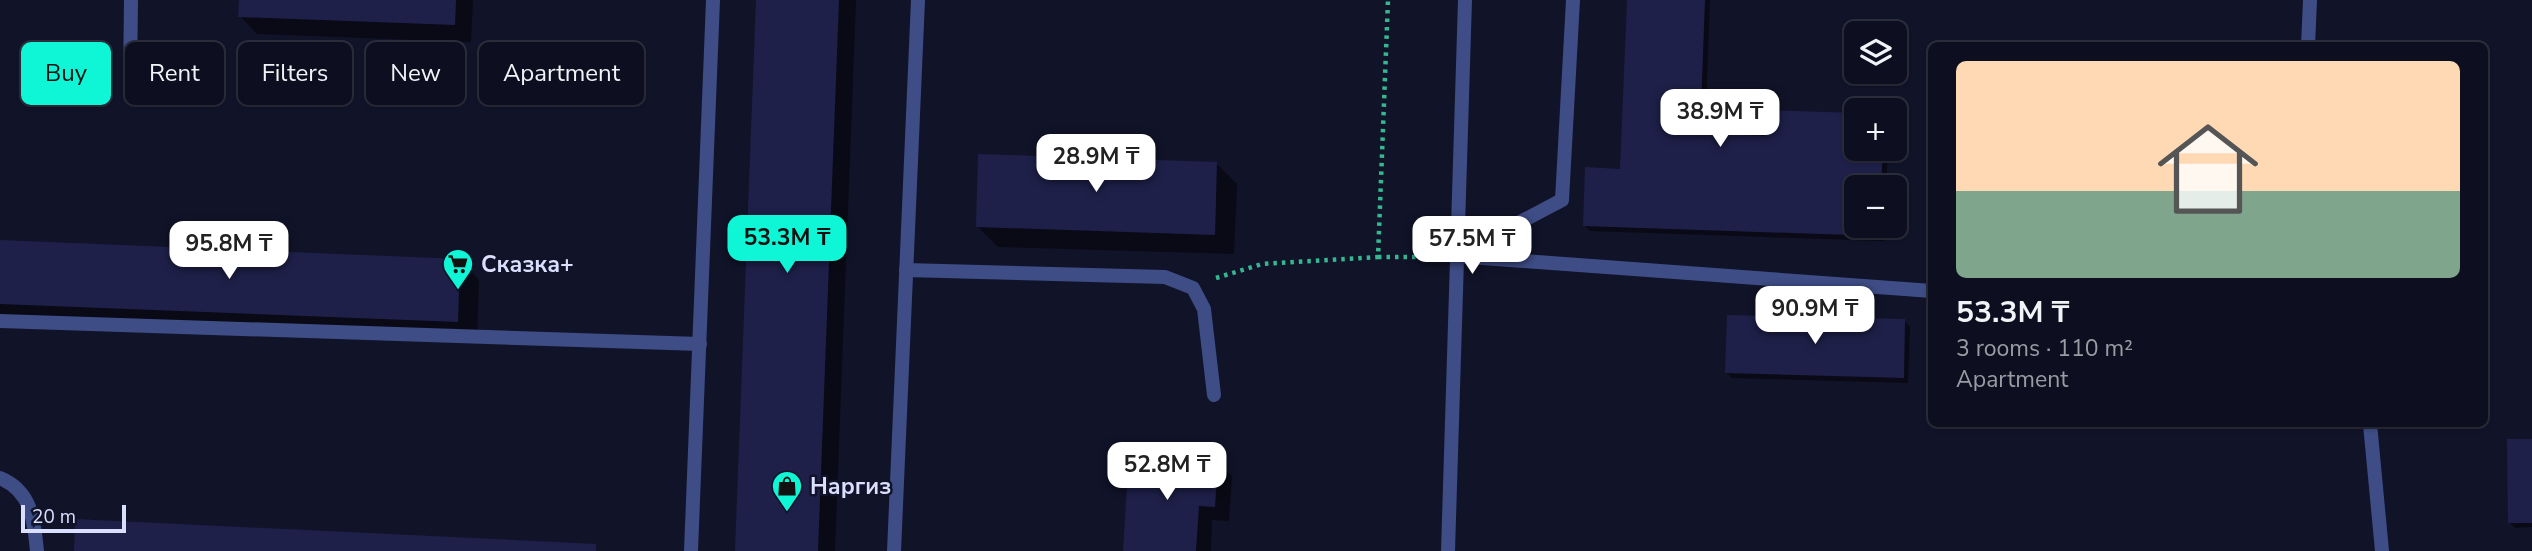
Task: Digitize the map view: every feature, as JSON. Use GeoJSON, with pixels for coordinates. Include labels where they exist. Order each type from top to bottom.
{"type":"FeatureCollection","features":[{"type":"Feature","properties":{"kind":"street"},"geometry":{"type":"LineString","coordinates":[[130,42],[131,0]]}},
{"type":"Feature","properties":{"kind":"street"},"geometry":{"type":"LineString","coordinates":[[691,551],[713,0]]}},
{"type":"Feature","properties":{"kind":"street"},"geometry":{"type":"LineString","coordinates":[[894,551],[918,0]]}},
{"type":"Feature","properties":{"kind":"street"},"geometry":{"type":"LineString","coordinates":[[1448,551],[1465,0]]}},
{"type":"Feature","properties":{"kind":"street"},"geometry":{"type":"LineString","coordinates":[[1455,257],[1562,200],[1573,0]]}},
{"type":"Feature","properties":{"kind":"street"},"geometry":{"type":"LineString","coordinates":[[2308,42],[2310,0]]}},
{"type":"Feature","properties":{"kind":"street"},"geometry":{"type":"LineString","coordinates":[[1455,257],[1928,291]]}},
{"type":"Feature","properties":{"kind":"street"},"geometry":{"type":"LineString","coordinates":[[906,271],[1165,278],[1193,288],[1204,309],[1214,395]]}},
{"type":"Feature","properties":{"kind":"street"},"geometry":{"type":"LineString","coordinates":[[0,321],[700,344]]}},
{"type":"Feature","properties":{"kind":"street"},"geometry":{"type":"LineString","coordinates":[[2370,427],[2382,551]]}},
{"type":"Feature","properties":{"kind":"street"},"geometry":{"type":"LineString","coordinates":[[0,478],[20,490],[31,506],[37,551]]}},
{"type":"Feature","properties":{"kind":"path"},"geometry":{"type":"LineString","coordinates":[[1378,257],[1388,0]]}},
{"type":"Feature","properties":{"kind":"path"},"geometry":{"type":"LineString","coordinates":[[1193,288],[1227,272],[1262,264],[1378,257],[1455,257]]}},
{"type":"Feature","properties":{"kind":"building"},"geometry":{"type":"Polygon","coordinates":[[[239,0],[456,0],[455,25],[238,17],[239,0]]]}},
{"type":"Feature","properties":{"kind":"building"},"geometry":{"type":"Polygon","coordinates":[[[756,0],[839,0],[818,551],[735,551],[756,0]]]}},
{"type":"Feature","properties":{"kind":"building"},"geometry":{"type":"Polygon","coordinates":[[[1627,0],[1705,0],[1700,133],[1765,136],[1766,110],[1844,113],[1844,161],[1882,161],[1882,175],[1844,175],[1844,235],[1583,226],[1585,167],[1620,169],[1627,0]]]}},
{"type":"Feature","properties":{"kind":"building"},"geometry":{"type":"Polygon","coordinates":[[[978,154],[1217,162],[1215,235],[976,227],[978,154]]]}},
{"type":"Feature","properties":{"kind":"building"},"geometry":{"type":"Polygon","coordinates":[[[0,240],[460,259],[458,322],[0,304],[0,240]]]}},
{"type":"Feature","properties":{"kind":"building"},"geometry":{"type":"Polygon","coordinates":[[[1727,315],[1905,319],[1904,378],[1725,373],[1727,315]]]}},
{"type":"Feature","properties":{"kind":"building"},"geometry":{"type":"Polygon","coordinates":[[[2507,439],[2532,439],[2532,523],[2508,523],[2507,439]]]}},
{"type":"Feature","properties":{"kind":"building"},"geometry":{"type":"Polygon","coordinates":[[[1129,455],[1218,460],[1215,507],[1199,506],[1196,551],[1123,551],[1129,455]]]}},
{"type":"Feature","properties":{"kind":"building"},"geometry":{"type":"Polygon","coordinates":[[[75,519],[596,544],[596,551],[74,551],[75,519]]]}},
{"type":"Feature","properties":{"kind":"place","name":"Сказка+"},"geometry":{"type":"Point","coordinates":[458,291]}},
{"type":"Feature","properties":{"kind":"place","name":"Наргиз"},"geometry":{"type":"Point","coordinates":[787,513]}}]}
